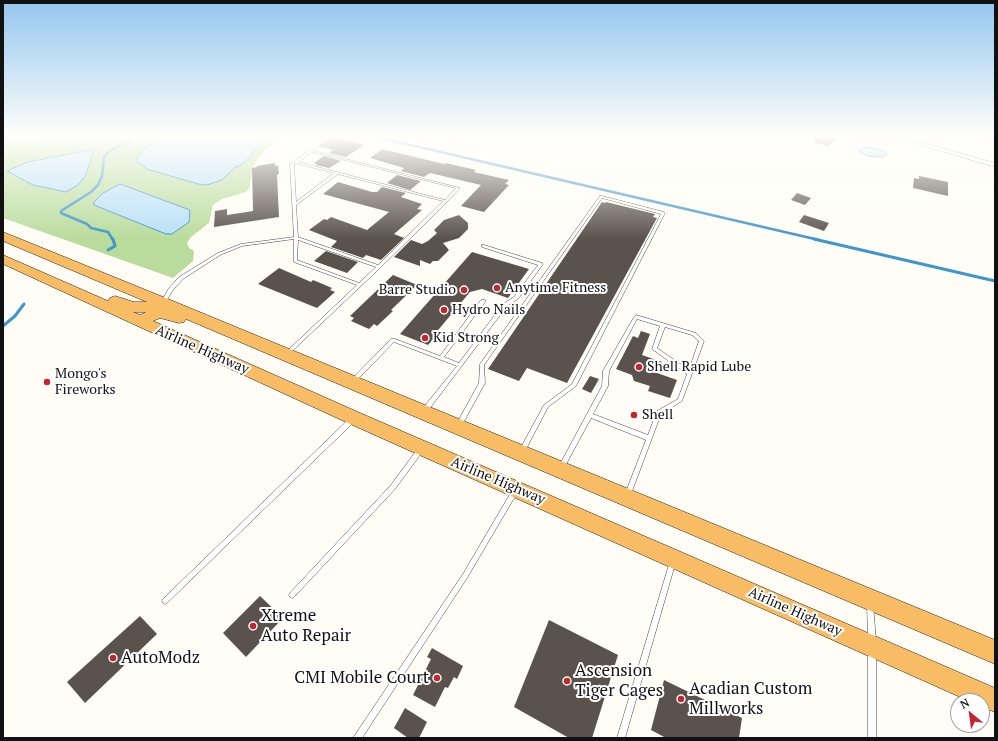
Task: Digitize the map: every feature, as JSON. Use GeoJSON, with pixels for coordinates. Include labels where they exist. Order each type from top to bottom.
{"type":"FeatureCollection","features":[{"type":"Feature","properties":{"kind":"highway","name":"Airline Highway"},"geometry":{"type":"LineString","coordinates":[[3,236],[995,652]]}},
{"type":"Feature","properties":{"kind":"highway","name":"Airline Highway"},"geometry":{"type":"LineString","coordinates":[[5,262],[70,289],[354,418],[995,700]]}},
{"type":"Feature","properties":{"kind":"highway"},"geometry":{"type":"LineString","coordinates":[[70,289],[82,287],[133,307],[146,307],[163,302]]}},
{"type":"Feature","properties":{"kind":"highway"},"geometry":{"type":"LineString","coordinates":[[141,322],[153,314],[165,313],[244,343],[258,342]]}},
{"type":"Feature","properties":{"kind":"lane"},"geometry":{"type":"LineString","coordinates":[[292,171],[296,238],[295,261],[360,285]]}},
{"type":"Feature","properties":{"kind":"lane"},"geometry":{"type":"LineString","coordinates":[[328,171],[446,201]]}},
{"type":"Feature","properties":{"kind":"lane"},"geometry":{"type":"LineString","coordinates":[[286,354],[379,267],[458,188],[387,171]]}},
{"type":"Feature","properties":{"kind":"lane"},"geometry":{"type":"LineString","coordinates":[[295,204],[337,173]]}},
{"type":"Feature","properties":{"kind":"lane"},"geometry":{"type":"LineString","coordinates":[[458,426],[482,383],[482,366],[601,197],[663,213],[574,384],[546,406],[522,453]]}},
{"type":"Feature","properties":{"kind":"lane"},"geometry":{"type":"LineString","coordinates":[[163,302],[170,289],[181,278],[219,254],[241,245],[296,238],[379,267]]}},
{"type":"Feature","properties":{"kind":"lane"},"geometry":{"type":"LineString","coordinates":[[424,412],[504,305],[516,298],[541,264],[483,246]]}},
{"type":"Feature","properties":{"kind":"lane"},"geometry":{"type":"LineString","coordinates":[[441,358],[483,301]]}},
{"type":"Feature","properties":{"kind":"lane"},"geometry":{"type":"LineString","coordinates":[[560,469],[605,386],[606,371],[636,317],[694,334],[702,341],[680,400],[659,413],[648,438],[627,497]]}},
{"type":"Feature","properties":{"kind":"lane"},"geometry":{"type":"LineString","coordinates":[[663,325],[654,349],[690,374]]}},
{"type":"Feature","properties":{"kind":"lane"},"geometry":{"type":"LineString","coordinates":[[353,382],[393,340],[460,365]]}},
{"type":"Feature","properties":{"kind":"lane"},"geometry":{"type":"LineString","coordinates":[[590,415],[648,438]]}},
{"type":"Feature","properties":{"kind":"lane"},"geometry":{"type":"LineString","coordinates":[[165,601],[354,418]]}},
{"type":"Feature","properties":{"kind":"lane"},"geometry":{"type":"LineString","coordinates":[[292,595],[393,487],[422,448]]}},
{"type":"Feature","properties":{"kind":"lane"},"geometry":{"type":"LineString","coordinates":[[357,738],[465,576],[516,488]]}},
{"type":"Feature","properties":{"kind":"lane"},"geometry":{"type":"LineString","coordinates":[[620,738],[674,558]]}},
{"type":"Feature","properties":{"kind":"lane"},"geometry":{"type":"LineString","coordinates":[[870,599],[872,646],[872,738]]}},
{"type":"Feature","properties":{"kind":"green space"},"geometry":{"type":"Polygon","coordinates":[[[3,171],[252,171],[249,189],[246,192],[222,199],[213,205],[209,223],[191,237],[187,243],[189,248],[194,251],[193,261],[173,278],[3,218],[3,171]]]}},
{"type":"Feature","properties":{"kind":"water"},"geometry":{"type":"Polygon","coordinates":[[[7,171],[87,171],[78,185],[66,192],[33,185],[7,171]]]}},
{"type":"Feature","properties":{"kind":"water"},"geometry":{"type":"Polygon","coordinates":[[[152,171],[231,171],[222,180],[207,185],[198,184],[152,171]]]}},
{"type":"Feature","properties":{"kind":"water"},"geometry":{"type":"Polygon","coordinates":[[[120,184],[190,210],[189,222],[172,234],[166,234],[94,205],[94,202],[103,193],[120,184]]]}},
{"type":"Feature","properties":{"kind":"building"},"geometry":{"type":"Polygon","coordinates":[[[252,171],[279,171],[279,174],[277,175],[279,217],[214,227],[215,211],[227,209],[227,215],[253,211],[252,171]]]}},
{"type":"Feature","properties":{"kind":"building"},"geometry":{"type":"Polygon","coordinates":[[[401,171],[475,171],[474,172],[509,180],[505,184],[509,185],[484,212],[461,206],[481,185],[430,173],[424,177],[401,171]]]}},
{"type":"Feature","properties":{"kind":"building"},"geometry":{"type":"Polygon","coordinates":[[[397,175],[421,181],[410,190],[387,183],[397,175]]]}},
{"type":"Feature","properties":{"kind":"building"},"geometry":{"type":"Polygon","coordinates":[[[919,176],[948,182],[948,196],[913,188],[914,178],[919,179],[919,176]]]}},
{"type":"Feature","properties":{"kind":"building"},"geometry":{"type":"Polygon","coordinates":[[[338,182],[372,192],[377,192],[382,187],[406,193],[401,197],[422,204],[417,209],[422,210],[394,234],[404,238],[381,260],[366,255],[363,258],[331,247],[337,241],[309,230],[324,219],[327,220],[331,217],[367,230],[389,212],[323,194],[338,182]]]}},
{"type":"Feature","properties":{"kind":"building"},"geometry":{"type":"Polygon","coordinates":[[[797,193],[811,198],[805,205],[791,200],[797,193]]]}},
{"type":"Feature","properties":{"kind":"building"},"geometry":{"type":"Polygon","coordinates":[[[602,202],[655,214],[653,217],[657,218],[567,383],[527,368],[519,381],[488,369],[602,202]]]}},
{"type":"Feature","properties":{"kind":"building"},"geometry":{"type":"Polygon","coordinates":[[[459,215],[468,223],[468,229],[459,238],[443,243],[449,250],[438,261],[433,261],[430,264],[420,260],[420,266],[394,257],[411,240],[422,244],[428,241],[437,233],[434,230],[444,220],[459,215]]]}},
{"type":"Feature","properties":{"kind":"building"},"geometry":{"type":"Polygon","coordinates":[[[804,215],[829,223],[824,231],[799,222],[804,215]]]}},
{"type":"Feature","properties":{"kind":"building"},"geometry":{"type":"Polygon","coordinates":[[[326,251],[358,262],[347,273],[314,261],[326,251]]]}},
{"type":"Feature","properties":{"kind":"building"},"geometry":{"type":"Polygon","coordinates":[[[472,252],[529,269],[508,298],[482,289],[470,292],[434,335],[436,336],[428,345],[400,334],[472,252]]]}},
{"type":"Feature","properties":{"kind":"building"},"geometry":{"type":"Polygon","coordinates":[[[279,268],[311,282],[313,280],[332,288],[330,290],[335,292],[317,308],[258,284],[279,268]]]}},
{"type":"Feature","properties":{"kind":"building"},"geometry":{"type":"Polygon","coordinates":[[[393,275],[417,285],[377,326],[374,324],[369,329],[351,321],[354,318],[350,316],[393,275]]]}},
{"type":"Feature","properties":{"kind":"building","name":"Shell Rapid Lube"},"geometry":{"type":"Polygon","coordinates":[[[641,331],[650,334],[642,355],[662,362],[657,373],[677,380],[670,398],[648,391],[650,386],[634,381],[632,375],[616,369],[633,336],[638,338],[641,331]]]}},
{"type":"Feature","properties":{"kind":"building"},"geometry":{"type":"Polygon","coordinates":[[[590,376],[599,379],[591,393],[582,389],[590,376]]]}},
{"type":"Feature","properties":{"kind":"building","name":"Xtreme Auto Repair"},"geometry":{"type":"Polygon","coordinates":[[[260,596],[283,618],[246,657],[223,633],[260,596]]]}},
{"type":"Feature","properties":{"kind":"building","name":"AutoModz"},"geometry":{"type":"Polygon","coordinates":[[[140,616],[157,634],[85,703],[67,682],[140,616]]]}},
{"type":"Feature","properties":{"kind":"building","name":"Ascension Tiger Cages"},"geometry":{"type":"Polygon","coordinates":[[[549,620],[618,655],[592,738],[569,738],[514,707],[549,620]]]}},
{"type":"Feature","properties":{"kind":"building","name":"CMI Mobile Court"},"geometry":{"type":"Polygon","coordinates":[[[432,648],[463,666],[457,679],[454,677],[448,688],[445,687],[435,707],[413,695],[431,659],[427,657],[432,648]]]}},
{"type":"Feature","properties":{"kind":"building","name":"Acadian Custom Millworks"},"geometry":{"type":"Polygon","coordinates":[[[664,680],[742,718],[739,738],[666,738],[651,730],[664,680]]]}},
{"type":"Feature","properties":{"kind":"building"},"geometry":{"type":"Polygon","coordinates":[[[405,708],[427,722],[419,738],[408,738],[394,728],[405,708]]]}},
{"type":"Feature","properties":{"kind":"waterway"},"geometry":{"type":"LineString","coordinates":[[103,171],[98,185],[91,192],[61,211],[61,213],[87,224],[91,228],[108,232],[113,240]]}},
{"type":"Feature","properties":{"kind":"waterway"},"geometry":{"type":"LineString","coordinates":[[521,171],[819,240]]}},
{"type":"Feature","properties":{"kind":"waterway"},"geometry":{"type":"LineString","coordinates":[[108,250],[115,246],[113,239]]}},
{"type":"Feature","properties":{"kind":"waterway"},"geometry":{"type":"LineString","coordinates":[[814,239],[995,281]]}},
{"type":"Feature","properties":{"kind":"waterway"},"geometry":{"type":"LineString","coordinates":[[3,326],[15,316],[24,304]]}},
{"type":"Feature","properties":{"kind":"place","name":"Anytime Fitness"},"geometry":{"type":"Point","coordinates":[497,288]}},
{"type":"Feature","properties":{"kind":"place","name":"Barre Studio"},"geometry":{"type":"Point","coordinates":[464,290]}},
{"type":"Feature","properties":{"kind":"place","name":"Hydro Nails"},"geometry":{"type":"Point","coordinates":[444,310]}},
{"type":"Feature","properties":{"kind":"place","name":"Kid Strong"},"geometry":{"type":"Point","coordinates":[425,338]}},
{"type":"Feature","properties":{"kind":"place","name":"Shell Rapid Lube"},"geometry":{"type":"Point","coordinates":[639,367]}},
{"type":"Feature","properties":{"kind":"place","name":"Mongo's Fireworks"},"geometry":{"type":"Point","coordinates":[47,382]}},
{"type":"Feature","properties":{"kind":"place","name":"Shell"},"geometry":{"type":"Point","coordinates":[634,415]}},
{"type":"Feature","properties":{"kind":"place","name":"Xtreme Auto Repair"},"geometry":{"type":"Point","coordinates":[253,626]}},
{"type":"Feature","properties":{"kind":"place","name":"AutoModz"},"geometry":{"type":"Point","coordinates":[113,658]}},
{"type":"Feature","properties":{"kind":"place","name":"CMI Mobile Court"},"geometry":{"type":"Point","coordinates":[437,678]}},
{"type":"Feature","properties":{"kind":"place","name":"Ascension Tiger Cages"},"geometry":{"type":"Point","coordinates":[567,681]}},
{"type":"Feature","properties":{"kind":"place","name":"Acadian Custom Millworks"},"geometry":{"type":"Point","coordinates":[681,699]}}]}
